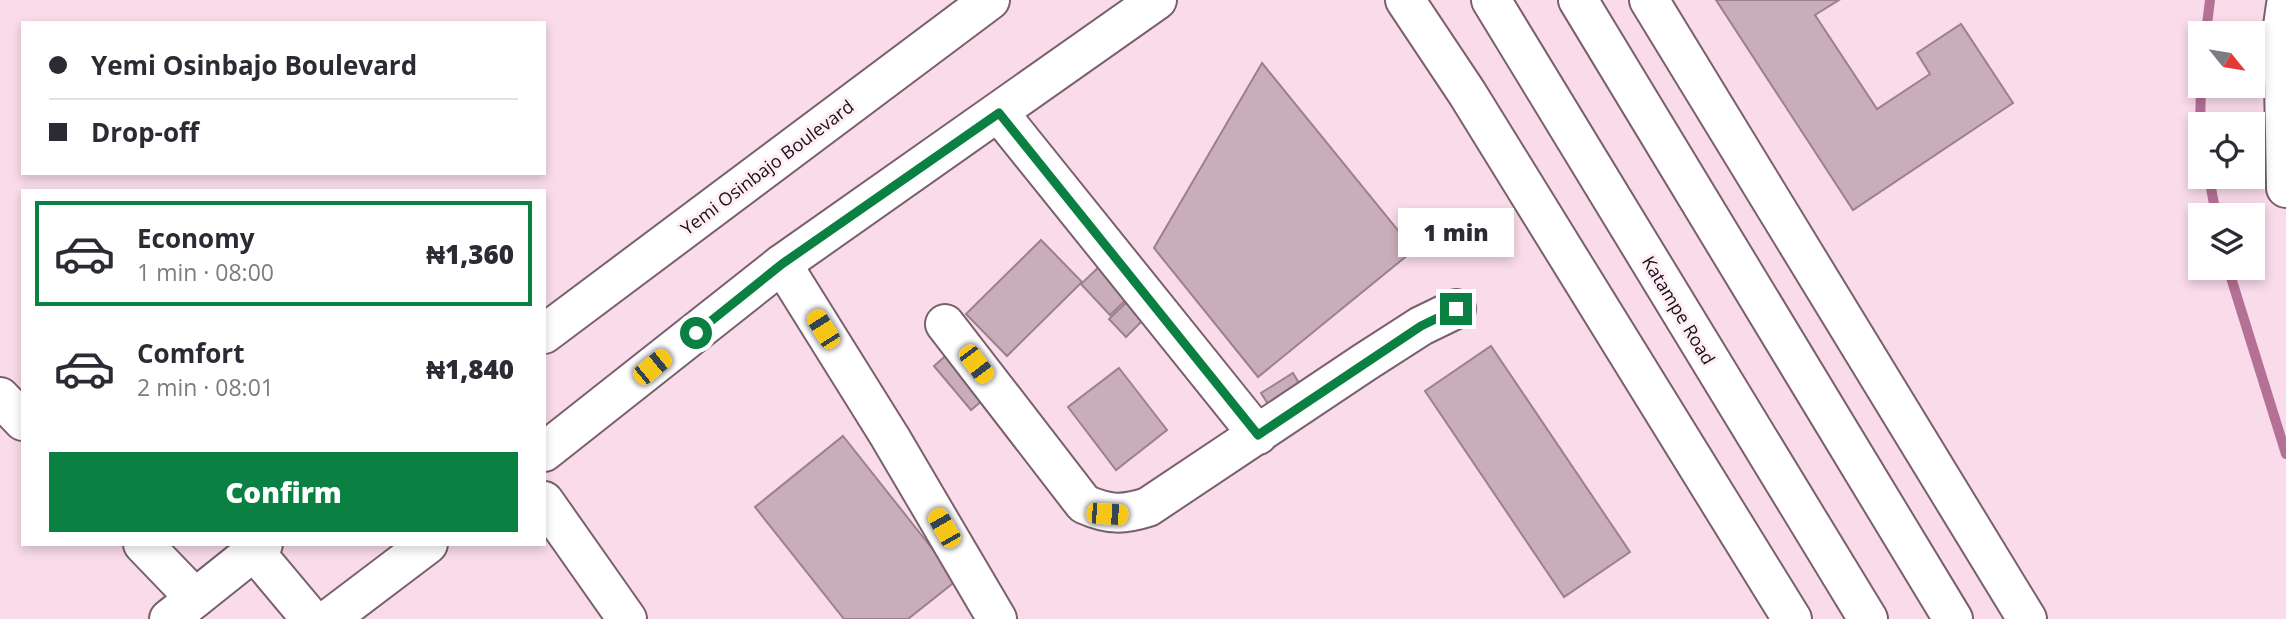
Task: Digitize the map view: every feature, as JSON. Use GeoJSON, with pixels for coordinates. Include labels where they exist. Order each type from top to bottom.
{"type":"FeatureCollection","features":[{"type":"Feature","properties":{"kind":"main road","name":"Yemi Osinbajo Boulevard"},"geometry":{"type":"LineString","coordinates":[[546,333],[990,0]]}},
{"type":"Feature","properties":{"kind":"main road"},"geometry":{"type":"LineString","coordinates":[[546,450],[782,264],[1157,0]]}},
{"type":"Feature","properties":{"kind":"main road"},"geometry":{"type":"LineString","coordinates":[[1405,0],[1467,93],[1792,619]]}},
{"type":"Feature","properties":{"kind":"main road"},"geometry":{"type":"LineString","coordinates":[[1649,0],[2026,619]]}},
{"type":"Feature","properties":{"kind":"main road","name":"Katampe Road"},"geometry":{"type":"LineString","coordinates":[[1490,2],[1868,619]]}},
{"type":"Feature","properties":{"kind":"main road"},"geometry":{"type":"LineString","coordinates":[[1581,3],[1953,619]]}},
{"type":"Feature","properties":{"kind":"main road"},"geometry":{"type":"LineString","coordinates":[[2286,5],[2283,122],[2286,188]]}},
{"type":"Feature","properties":{"kind":"main road"},"geometry":{"type":"LineString","coordinates":[[999,113],[1258,435]]}},
{"type":"Feature","properties":{"kind":"main road"},"geometry":{"type":"LineString","coordinates":[[782,264],[890,437],[997,619]]}},
{"type":"Feature","properties":{"kind":"main road"},"geometry":{"type":"LineString","coordinates":[[945,324],[1084,504],[1107,514],[1125,514],[1148,508],[1410,333],[1456,309]]}},
{"type":"Feature","properties":{"kind":"main road"},"geometry":{"type":"LineString","coordinates":[[0,397],[21,419]]}},
{"type":"Feature","properties":{"kind":"main road"},"geometry":{"type":"LineString","coordinates":[[546,504],[627,619]]}},
{"type":"Feature","properties":{"kind":"main road"},"geometry":{"type":"LineString","coordinates":[[144,546],[182,608],[259,548],[311,619]]}},
{"type":"Feature","properties":{"kind":"main road"},"geometry":{"type":"LineString","coordinates":[[329,619],[425,546]]}},
{"type":"Feature","properties":{"kind":"building"},"geometry":{"type":"Polygon","coordinates":[[[1716,0],[1839,0],[1815,15],[1877,109],[1930,74],[1917,53],[1961,24],[2013,103],[1853,210],[1716,0]]]}},
{"type":"Feature","properties":{"kind":"building"},"geometry":{"type":"Polygon","coordinates":[[[1262,63],[1414,250],[1258,377],[1154,248],[1262,63]]]}},
{"type":"Feature","properties":{"kind":"building"},"geometry":{"type":"Polygon","coordinates":[[[1041,240],[1082,282],[1007,356],[966,314],[1041,240]]]}},
{"type":"Feature","properties":{"kind":"building"},"geometry":{"type":"Polygon","coordinates":[[[1101,265],[1130,296],[1110,315],[1081,284],[1101,265]]]}},
{"type":"Feature","properties":{"kind":"building"},"geometry":{"type":"Polygon","coordinates":[[[1129,300],[1146,317],[1126,337],[1109,319],[1129,300]]]}},
{"type":"Feature","properties":{"kind":"building"},"geometry":{"type":"Polygon","coordinates":[[[1491,346],[1630,552],[1564,597],[1425,391],[1491,346]]]}},
{"type":"Feature","properties":{"kind":"building"},"geometry":{"type":"Polygon","coordinates":[[[952,350],[990,394],[971,410],[934,366],[952,350]]]}},
{"type":"Feature","properties":{"kind":"building"},"geometry":{"type":"Polygon","coordinates":[[[1119,368],[1167,430],[1116,470],[1068,407],[1119,368]]]}},
{"type":"Feature","properties":{"kind":"building"},"geometry":{"type":"Polygon","coordinates":[[[1293,373],[1303,390],[1271,409],[1261,393],[1293,373]]]}},
{"type":"Feature","properties":{"kind":"building"},"geometry":{"type":"Polygon","coordinates":[[[843,436],[957,580],[908,619],[844,619],[755,507],[843,436]]]}},
{"type":"Feature","properties":{"kind":"waterway"},"geometry":{"type":"LineString","coordinates":[[2207,21],[2210,0]]}},
{"type":"Feature","properties":{"kind":"waterway"},"geometry":{"type":"LineString","coordinates":[[2200,112],[2201,98]]}},
{"type":"Feature","properties":{"kind":"waterway"},"geometry":{"type":"LineString","coordinates":[[2211,189],[2214,203]]}},
{"type":"Feature","properties":{"kind":"waterway"},"geometry":{"type":"LineString","coordinates":[[2232,280],[2286,454]]}},
{"type":"Feature","properties":{"kind":"route"},"geometry":{"type":"LineString","coordinates":[[696,333],[782,264],[999,113],[1258,435],[1421,326],[1456,309]]}}]}
